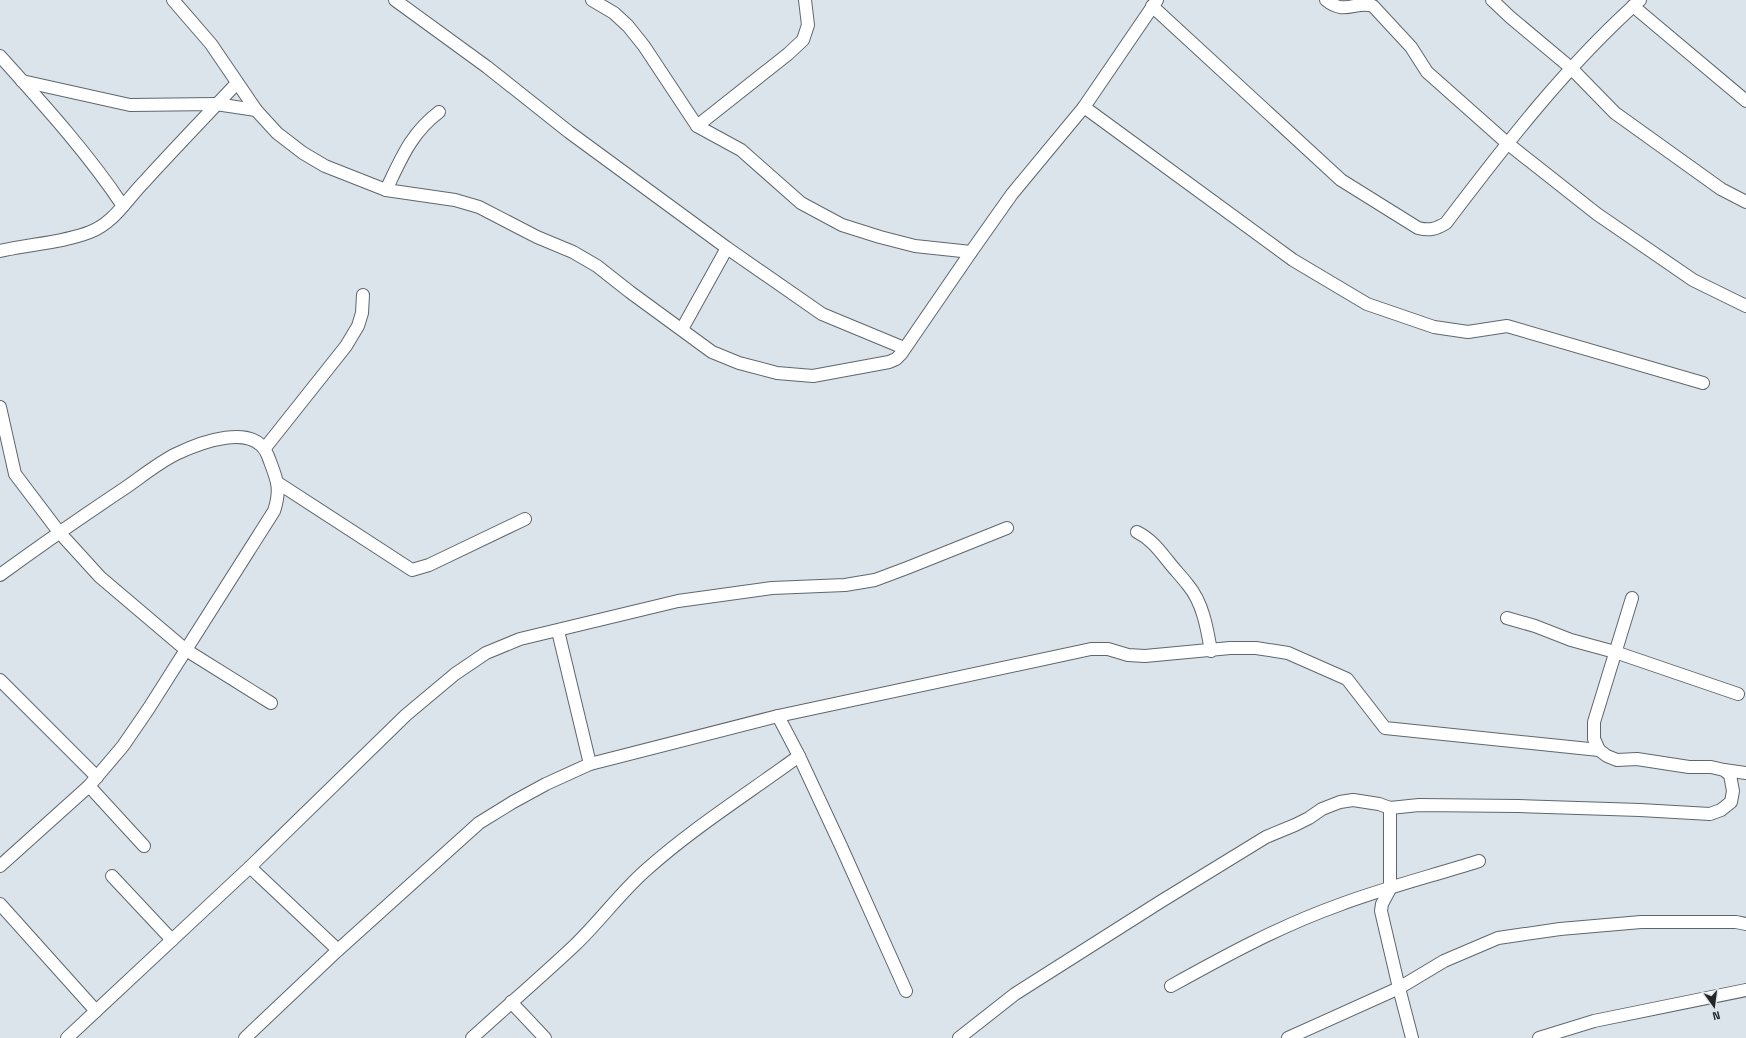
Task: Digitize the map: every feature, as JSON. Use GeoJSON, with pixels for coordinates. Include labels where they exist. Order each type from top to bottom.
{"type":"FeatureCollection","features":[{"type":"Feature","properties":{"kind":"street"},"geometry":{"type":"LineString","coordinates":[[173,0],[211,44],[236,83],[256,110],[277,133],[303,153],[345,175],[386,190],[455,200],[479,207],[591,262],[712,352],[739,363],[777,374],[813,376],[888,362],[896,359],[1012,194],[1084,107],[1155,3],[1341,180],[1418,228],[1429,230],[1439,228],[1446,223],[1507,143],[1571,68],[1637,3],[1746,101]]}},
{"type":"Feature","properties":{"kind":"street"},"geometry":{"type":"LineString","coordinates":[[395,0],[487,68],[569,132],[727,248],[822,314],[904,348]]}},
{"type":"Feature","properties":{"kind":"street"},"geometry":{"type":"LineString","coordinates":[[592,0],[614,13],[628,26],[644,46],[697,126],[741,150],[801,203],[842,225],[880,237],[915,246],[971,252]]}},
{"type":"Feature","properties":{"kind":"street"},"geometry":{"type":"LineString","coordinates":[[697,126],[788,54],[803,40],[808,25],[805,0]]}},
{"type":"Feature","properties":{"kind":"street"},"geometry":{"type":"LineString","coordinates":[[1326,0],[1338,7],[1348,7],[1362,1],[1368,2],[1374,6],[1411,47],[1427,72],[1507,143],[1597,214],[1686,276],[1746,306]]}},
{"type":"Feature","properties":{"kind":"street"},"geometry":{"type":"LineString","coordinates":[[1492,0],[1571,68],[1615,113],[1722,189],[1746,202]]}},
{"type":"Feature","properties":{"kind":"street"},"geometry":{"type":"LineString","coordinates":[[0,56],[61,124],[101,174],[123,206]]}},
{"type":"Feature","properties":{"kind":"street"},"geometry":{"type":"LineString","coordinates":[[22,81],[130,105],[216,104],[256,110]]}},
{"type":"Feature","properties":{"kind":"street"},"geometry":{"type":"LineString","coordinates":[[1,254],[89,232],[104,225],[114,217],[236,83]]}},
{"type":"Feature","properties":{"kind":"street"},"geometry":{"type":"LineString","coordinates":[[1084,107],[1293,260],[1367,304],[1434,327],[1468,332],[1507,326],[1703,383]]}},
{"type":"Feature","properties":{"kind":"street"},"geometry":{"type":"LineString","coordinates":[[386,190],[407,146],[426,122],[439,112]]}},
{"type":"Feature","properties":{"kind":"street"},"geometry":{"type":"LineString","coordinates":[[682,329],[727,248]]}},
{"type":"Feature","properties":{"kind":"street"},"geometry":{"type":"LineString","coordinates":[[265,448],[346,346],[358,326],[362,313],[363,295]]}},
{"type":"Feature","properties":{"kind":"street"},"geometry":{"type":"LineString","coordinates":[[0,407],[15,474],[60,532],[100,577],[186,650],[271,703]]}},
{"type":"Feature","properties":{"kind":"street"},"geometry":{"type":"LineString","coordinates":[[0,575],[60,532],[175,455],[204,443],[229,436],[251,439],[265,448],[278,483],[279,497],[274,511],[186,650],[123,746],[93,782],[0,866]]}},
{"type":"Feature","properties":{"kind":"street"},"geometry":{"type":"LineString","coordinates":[[278,483],[412,570],[429,565],[525,519]]}},
{"type":"Feature","properties":{"kind":"street"},"geometry":{"type":"LineString","coordinates":[[67,1038],[250,867],[406,715],[455,674],[486,653],[520,639],[678,601],[772,588],[845,585],[875,580],[1007,528]]}},
{"type":"Feature","properties":{"kind":"street"},"geometry":{"type":"LineString","coordinates":[[1137,532],[1154,544],[1189,585],[1198,600],[1203,613],[1211,651]]}},
{"type":"Feature","properties":{"kind":"street"},"geometry":{"type":"LineString","coordinates":[[1632,598],[1594,722],[1594,739],[1599,750],[1607,756],[1617,760],[1637,759],[1689,767],[1711,767],[1746,773]]}},
{"type":"Feature","properties":{"kind":"street"},"geometry":{"type":"LineString","coordinates":[[1506,618],[1535,626],[1571,640],[1615,652],[1738,694]]}},
{"type":"Feature","properties":{"kind":"street"},"geometry":{"type":"LineString","coordinates":[[558,631],[590,764]]}},
{"type":"Feature","properties":{"kind":"street"},"geometry":{"type":"LineString","coordinates":[[246,1038],[338,950],[479,823],[546,784],[590,764],[778,716],[1092,649],[1108,649],[1128,655],[1145,656],[1211,651],[1230,648],[1256,648],[1288,653],[1348,679],[1385,728],[1599,750]]}},
{"type":"Feature","properties":{"kind":"street"},"geometry":{"type":"LineString","coordinates":[[0,680],[93,782],[144,846]]}},
{"type":"Feature","properties":{"kind":"street"},"geometry":{"type":"LineString","coordinates":[[778,716],[799,756],[841,846],[906,991]]}},
{"type":"Feature","properties":{"kind":"street"},"geometry":{"type":"LineString","coordinates":[[472,1038],[576,944],[610,906],[645,871],[682,840],[799,756]]}},
{"type":"Feature","properties":{"kind":"street"},"geometry":{"type":"LineString","coordinates":[[959,1038],[1016,994],[1266,837],[1295,825],[1322,809],[1340,802],[1353,800],[1380,804],[1390,808],[1419,805],[1518,806],[1710,814],[1721,810],[1731,802],[1733,791],[1730,775],[1724,770]]}},
{"type":"Feature","properties":{"kind":"street"},"geometry":{"type":"LineString","coordinates":[[1390,808],[1390,889],[1382,904],[1381,911],[1412,1038]]}},
{"type":"Feature","properties":{"kind":"street"},"geometry":{"type":"LineString","coordinates":[[1171,986],[1229,954],[1288,925],[1339,904],[1479,861]]}},
{"type":"Feature","properties":{"kind":"street"},"geometry":{"type":"LineString","coordinates":[[250,867],[338,950]]}},
{"type":"Feature","properties":{"kind":"street"},"geometry":{"type":"LineString","coordinates":[[112,876],[172,940]]}},
{"type":"Feature","properties":{"kind":"street"},"geometry":{"type":"LineString","coordinates":[[0,904],[96,1011]]}},
{"type":"Feature","properties":{"kind":"street"},"geometry":{"type":"LineString","coordinates":[[1288,1038],[1399,988],[1444,961],[1498,938],[1560,929],[1641,922],[1736,922],[1746,924]]}},
{"type":"Feature","properties":{"kind":"street"},"geometry":{"type":"LineString","coordinates":[[1538,1038],[1594,1022],[1746,990]]}},
{"type":"Feature","properties":{"kind":"street"},"geometry":{"type":"LineString","coordinates":[[511,1002],[546,1038]]}}]}
